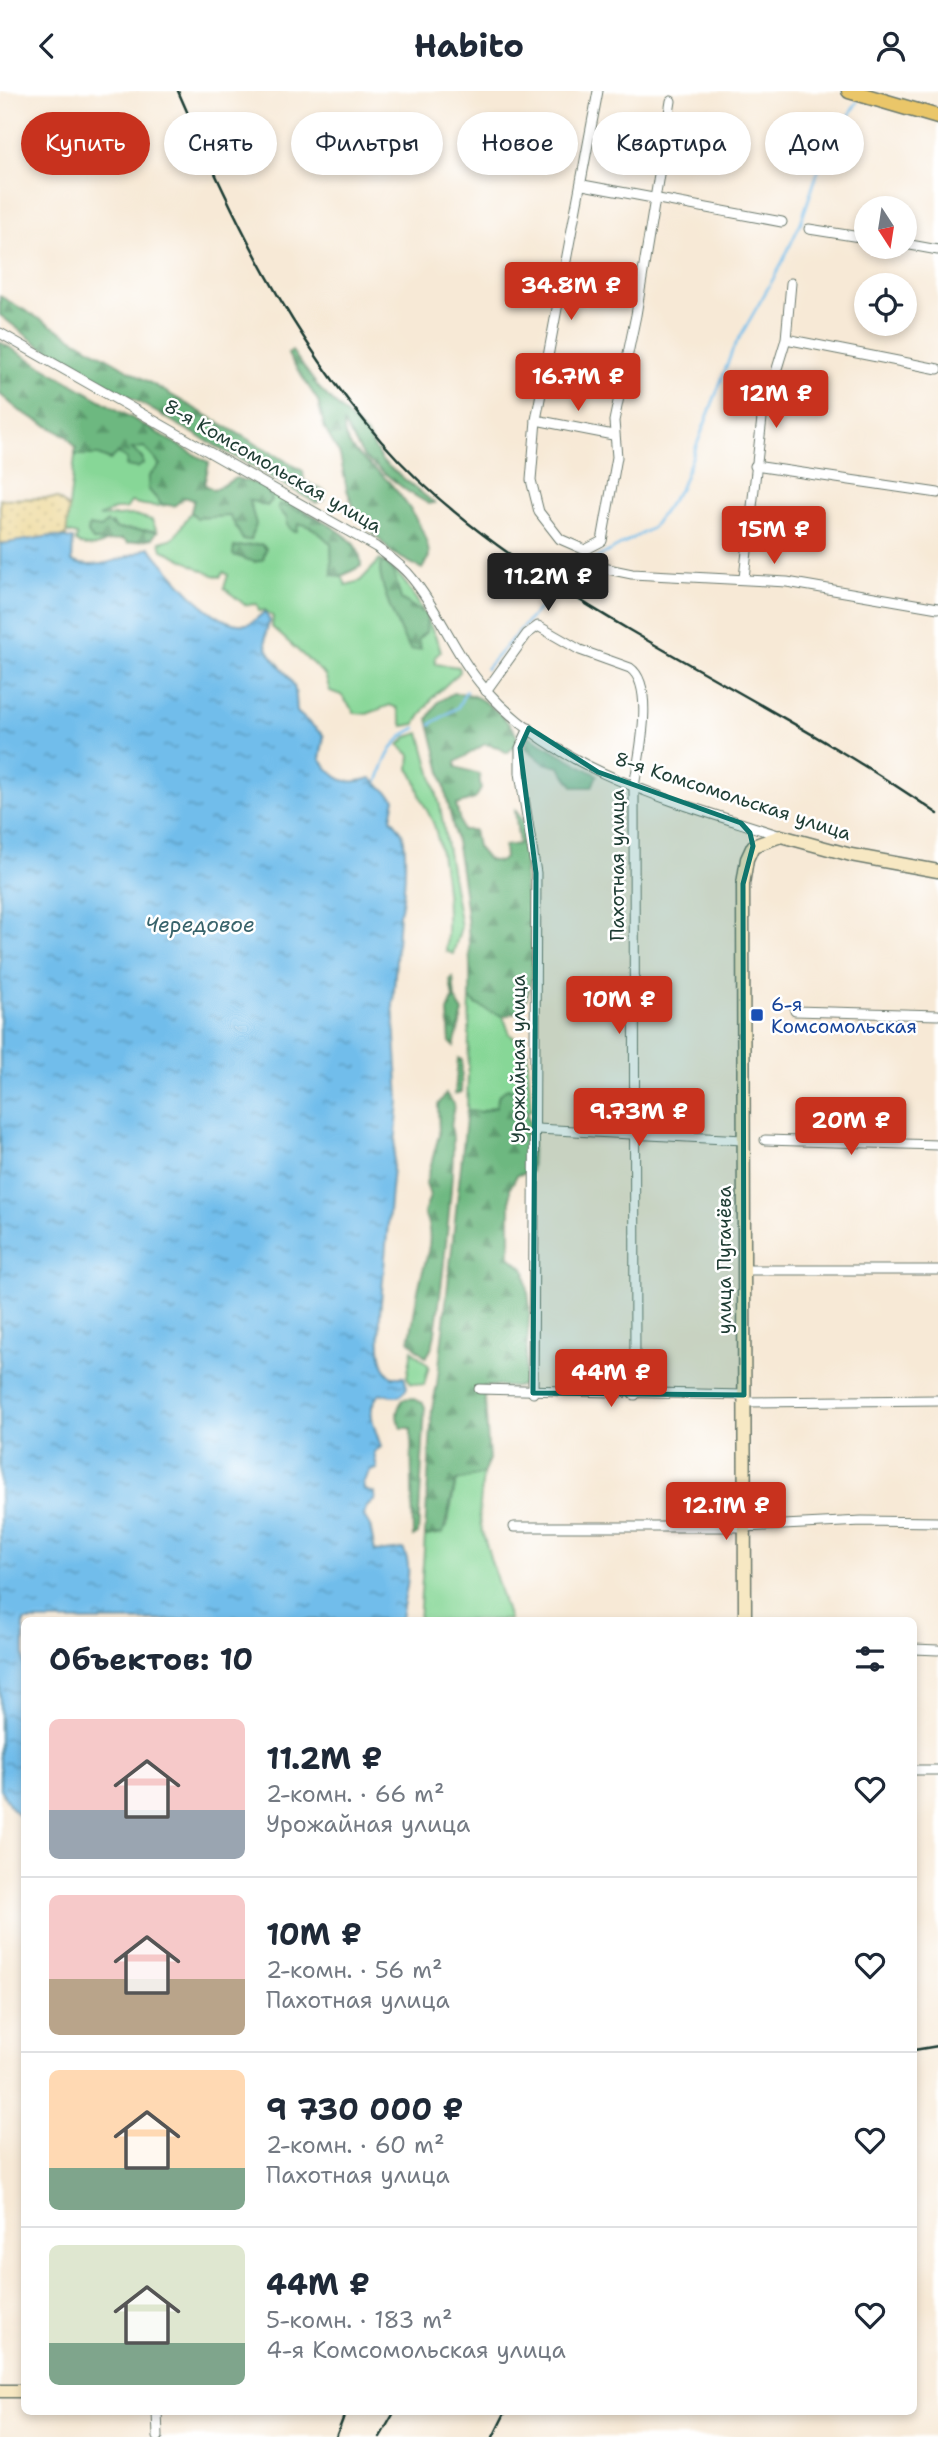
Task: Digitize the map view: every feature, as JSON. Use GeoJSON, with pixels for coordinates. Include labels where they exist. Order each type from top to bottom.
{"type":"FeatureCollection","features":[{"type":"Feature","properties":{"kind":"main road"},"geometry":{"type":"LineString","coordinates":[[849,91],[938,117]]}},
{"type":"Feature","properties":{"kind":"main road"},"geometry":{"type":"LineString","coordinates":[[753,845],[781,836]]}},
{"type":"Feature","properties":{"kind":"main road","name":"8-я Комсомольская улица"},"geometry":{"type":"LineString","coordinates":[[781,836],[864,858],[938,871]]}},
{"type":"Feature","properties":{"kind":"main road","name":"улица Пугачёва"},"geometry":{"type":"LineString","coordinates":[[746,1617],[743,884],[747,859],[753,845]]}},
{"type":"Feature","properties":{"kind":"main road"},"geometry":{"type":"LineString","coordinates":[[0,2391],[21,2391]]}},
{"type":"Feature","properties":{"kind":"street"},"geometry":{"type":"LineString","coordinates":[[598,91],[583,185],[536,420],[531,480],[539,512],[560,539],[577,549],[593,548],[602,541],[617,457],[613,435],[671,101]]}},
{"type":"Feature","properties":{"kind":"street"},"geometry":{"type":"LineString","coordinates":[[583,185],[782,222]]}},
{"type":"Feature","properties":{"kind":"street"},"geometry":{"type":"LineString","coordinates":[[809,229],[854,236]]}},
{"type":"Feature","properties":{"kind":"street"},"geometry":{"type":"LineString","coordinates":[[917,246],[938,250]]}},
{"type":"Feature","properties":{"kind":"street"},"geometry":{"type":"LineString","coordinates":[[744,577],[762,418],[786,339],[791,282]]}},
{"type":"Feature","properties":{"kind":"street","name":"8-я Комсомольская улица"},"geometry":{"type":"LineString","coordinates":[[0,333],[376,547],[412,578],[466,666],[486,691],[529,728],[598,772],[634,787],[781,836]]}},
{"type":"Feature","properties":{"kind":"street"},"geometry":{"type":"LineString","coordinates":[[786,339],[938,369]]}},
{"type":"Feature","properties":{"kind":"street"},"geometry":{"type":"LineString","coordinates":[[536,420],[613,435]]}},
{"type":"Feature","properties":{"kind":"street"},"geometry":{"type":"LineString","coordinates":[[755,466],[938,493]]}},
{"type":"Feature","properties":{"kind":"street"},"geometry":{"type":"LineString","coordinates":[[603,568],[632,574],[744,577],[938,608]]}},
{"type":"Feature","properties":{"kind":"street","name":"Пахотная улица"},"geometry":{"type":"LineString","coordinates":[[486,691],[527,633],[538,626],[580,650],[637,673],[643,700],[643,721],[634,787],[635,1395]]}},
{"type":"Feature","properties":{"kind":"street","name":"Урожайная улица"},"geometry":{"type":"LineString","coordinates":[[529,728],[520,748],[520,773],[536,873],[537,1129],[533,1393]]}},
{"type":"Feature","properties":{"kind":"street"},"geometry":{"type":"LineString","coordinates":[[741,823],[750,833],[753,845]]}},
{"type":"Feature","properties":{"kind":"street"},"geometry":{"type":"LineString","coordinates":[[795,1011],[938,1015]]}},
{"type":"Feature","properties":{"kind":"street"},"geometry":{"type":"LineString","coordinates":[[537,1129],[743,1139]]}},
{"type":"Feature","properties":{"kind":"street"},"geometry":{"type":"LineString","coordinates":[[765,1140],[938,1145]]}},
{"type":"Feature","properties":{"kind":"street"},"geometry":{"type":"LineString","coordinates":[[743,1270],[938,1270]]}},
{"type":"Feature","properties":{"kind":"street"},"geometry":{"type":"LineString","coordinates":[[479,1389],[744,1399],[938,1400]]}},
{"type":"Feature","properties":{"kind":"street"},"geometry":{"type":"LineString","coordinates":[[514,1527],[745,1527],[862,1521],[938,1522]]}},
{"type":"Feature","properties":{"kind":"street"},"geometry":{"type":"LineString","coordinates":[[917,1649],[938,1650]]}},
{"type":"Feature","properties":{"kind":"street"},"geometry":{"type":"LineString","coordinates":[[917,1770],[938,1770]]}},
{"type":"Feature","properties":{"kind":"street"},"geometry":{"type":"LineString","coordinates":[[158,2415],[159,2437]]}},
{"type":"Feature","properties":{"kind":"highlighted area"},"geometry":{"type":"Polygon","coordinates":[[[529,728],[598,772],[741,823],[750,833],[753,846],[743,884],[744,1395],[533,1393],[536,873],[520,748],[529,728]]]}},
{"type":"Feature","properties":{"kind":"green space"},"geometry":{"type":"Polygon","coordinates":[[[0,296],[303,471],[304,481],[326,492],[324,500],[316,503],[40,346],[0,315],[0,296]]]}},
{"type":"Feature","properties":{"kind":"green space"},"geometry":{"type":"Polygon","coordinates":[[[0,342],[209,463],[204,484],[214,490],[236,478],[262,488],[330,525],[351,541],[360,555],[361,566],[342,576],[346,585],[360,581],[380,560],[389,566],[408,587],[431,628],[441,651],[435,657],[436,664],[459,667],[460,672],[433,697],[415,724],[403,726],[397,708],[390,705],[367,714],[355,713],[341,695],[330,691],[325,675],[272,627],[273,617],[265,610],[259,611],[257,604],[245,605],[224,588],[228,575],[224,572],[220,577],[213,575],[162,550],[160,542],[174,538],[191,512],[194,500],[185,497],[173,504],[159,506],[131,502],[126,509],[115,509],[99,517],[135,515],[152,520],[157,531],[117,529],[112,523],[94,540],[106,542],[91,546],[76,542],[77,535],[66,532],[76,448],[67,436],[20,411],[0,394],[0,342]]]}},
{"type":"Feature","properties":{"kind":"green space"},"geometry":{"type":"Polygon","coordinates":[[[0,342],[209,463],[204,484],[214,490],[236,478],[267,490],[272,500],[267,506],[249,500],[256,524],[251,540],[243,540],[230,516],[197,518],[191,512],[194,500],[185,497],[174,506],[161,504],[148,489],[149,476],[160,465],[144,447],[132,449],[143,459],[143,464],[137,468],[126,466],[127,459],[118,453],[110,460],[98,455],[75,455],[76,448],[67,436],[20,411],[0,394],[0,342]]]}},
{"type":"Feature","properties":{"kind":"green space"},"geometry":{"type":"Polygon","coordinates":[[[292,351],[319,388],[367,435],[382,461],[434,503],[429,504],[407,491],[364,457],[344,424],[344,433],[353,449],[389,482],[421,527],[429,557],[422,569],[392,553],[358,517],[347,490],[340,455],[325,429],[318,401],[288,354],[292,351]]]}},
{"type":"Feature","properties":{"kind":"green space"},"geometry":{"type":"Polygon","coordinates":[[[279,504],[317,518],[342,534],[359,554],[361,566],[341,576],[332,575],[331,544],[308,526],[298,524],[297,531],[292,531],[287,525],[287,518],[278,509],[279,504]]]}},
{"type":"Feature","properties":{"kind":"green space"},"geometry":{"type":"Polygon","coordinates":[[[107,522],[117,529],[157,531],[153,538],[128,543],[122,539],[106,542],[93,540],[88,533],[89,526],[101,528],[107,522]]]}},
{"type":"Feature","properties":{"kind":"green space"},"geometry":{"type":"Polygon","coordinates":[[[261,544],[266,548],[263,560],[255,562],[233,555],[234,547],[261,544]]]}},
{"type":"Feature","properties":{"kind":"green space"},"geometry":{"type":"Polygon","coordinates":[[[385,562],[394,574],[401,599],[427,615],[426,632],[418,639],[421,649],[411,650],[396,621],[385,594],[380,571],[381,563],[385,562]]]}},
{"type":"Feature","properties":{"kind":"green space"},"geometry":{"type":"Polygon","coordinates":[[[453,693],[471,695],[493,708],[508,722],[517,737],[518,743],[507,753],[498,747],[485,744],[456,762],[456,767],[479,774],[481,789],[475,799],[456,805],[462,830],[474,830],[477,847],[488,860],[499,862],[505,858],[504,846],[519,844],[515,810],[524,827],[531,979],[527,996],[520,1008],[508,1015],[493,1013],[470,999],[468,928],[459,857],[428,719],[438,702],[453,693]]]}},
{"type":"Feature","properties":{"kind":"green space"},"geometry":{"type":"Polygon","coordinates":[[[420,733],[440,806],[461,927],[453,954],[446,951],[446,889],[435,828],[409,769],[410,755],[399,745],[407,737],[420,733]]]}},
{"type":"Feature","properties":{"kind":"green space"},"geometry":{"type":"Polygon","coordinates":[[[529,736],[597,775],[592,787],[574,787],[559,767],[544,763],[526,748],[529,736]]]}},
{"type":"Feature","properties":{"kind":"green space"},"geometry":{"type":"Polygon","coordinates":[[[453,977],[455,999],[463,1012],[454,1046],[450,1042],[448,1011],[453,999],[450,980],[453,977]]]}},
{"type":"Feature","properties":{"kind":"green space"},"geometry":{"type":"Polygon","coordinates":[[[470,999],[477,1005],[503,1016],[510,1034],[527,1050],[531,1110],[526,1112],[520,1094],[499,1095],[496,1106],[481,1112],[467,1110],[470,999]]]}},
{"type":"Feature","properties":{"kind":"green space"},"geometry":{"type":"Polygon","coordinates":[[[458,1058],[462,1060],[461,1092],[455,1094],[458,1058]]]}},
{"type":"Feature","properties":{"kind":"green space"},"geometry":{"type":"Polygon","coordinates":[[[508,1088],[520,1094],[533,1132],[531,1172],[517,1175],[510,1188],[510,1257],[525,1270],[530,1307],[524,1384],[518,1387],[484,1386],[489,1460],[483,1474],[456,1481],[443,1533],[425,1536],[432,1408],[437,1385],[467,1110],[481,1112],[496,1107],[499,1095],[508,1088]]]}},
{"type":"Feature","properties":{"kind":"green space"},"geometry":{"type":"Polygon","coordinates":[[[446,1094],[454,1104],[450,1195],[436,1327],[432,1347],[426,1357],[409,1341],[430,1240],[424,1213],[430,1196],[426,1183],[439,1135],[438,1105],[446,1094]]]}},
{"type":"Feature","properties":{"kind":"green space"},"geometry":{"type":"Polygon","coordinates":[[[412,1350],[429,1366],[424,1385],[411,1383],[407,1377],[412,1350]]]}},
{"type":"Feature","properties":{"kind":"green space"},"geometry":{"type":"Polygon","coordinates":[[[411,1398],[423,1403],[425,1407],[418,1534],[413,1537],[411,1428],[402,1428],[397,1417],[403,1399],[411,1398]]]}},
{"type":"Feature","properties":{"kind":"green space"},"geometry":{"type":"Polygon","coordinates":[[[483,1474],[479,1515],[508,1617],[419,1617],[425,1536],[442,1533],[447,1526],[456,1481],[483,1474]]]}},
{"type":"Feature","properties":{"kind":"sand"},"geometry":{"type":"Polygon","coordinates":[[[57,498],[69,508],[66,536],[0,544],[0,499],[57,498]]]}},
{"type":"Feature","properties":{"kind":"water","name":"Чередовое"},"geometry":{"type":"Polygon","coordinates":[[[51,536],[73,539],[72,561],[90,565],[111,562],[149,547],[193,596],[220,617],[234,623],[247,624],[265,612],[270,621],[265,641],[267,648],[293,684],[297,712],[324,736],[320,759],[342,780],[371,778],[395,799],[391,818],[402,834],[405,864],[393,1005],[399,1100],[380,1338],[383,1365],[392,1377],[404,1377],[407,1387],[399,1396],[380,1394],[372,1406],[372,1419],[381,1447],[374,1452],[377,1469],[370,1471],[363,1483],[364,1490],[374,1493],[375,1500],[366,1506],[364,1516],[370,1526],[375,1552],[403,1549],[406,1557],[408,1574],[402,1617],[21,1617],[21,1817],[12,1809],[0,1789],[0,544],[51,536]]]}},
{"type":"Feature","properties":{"kind":"waterway"},"geometry":{"type":"LineString","coordinates":[[565,575],[652,528],[681,487],[733,349],[780,267],[801,222],[821,162],[857,102]]}},
{"type":"Feature","properties":{"kind":"waterway"},"geometry":{"type":"LineString","coordinates":[[486,669],[550,596]]}},
{"type":"Feature","properties":{"kind":"waterway"},"geometry":{"type":"LineString","coordinates":[[431,724],[458,707],[466,691]]}},
{"type":"Feature","properties":{"kind":"waterway"},"geometry":{"type":"LineString","coordinates":[[378,781],[387,757],[396,743],[416,728]]}},
{"type":"Feature","properties":{"kind":"railway"},"geometry":{"type":"LineString","coordinates":[[178,91],[242,230],[291,317],[348,400],[408,470],[498,546],[564,590],[825,742],[938,814]]}},
{"type":"Feature","properties":{"kind":"railway"},"geometry":{"type":"LineString","coordinates":[[917,2050],[938,2046]]}},
{"type":"Feature","properties":{"kind":"railway"},"geometry":{"type":"LineString","coordinates":[[336,2437],[344,2415]]}},
{"type":"Feature","properties":{"kind":"railway"},"geometry":{"type":"LineString","coordinates":[[380,2437],[393,2415]]}},
{"type":"Feature","properties":{"kind":"railway"},"geometry":{"type":"LineString","coordinates":[[493,2437],[504,2415]]}},
{"type":"Feature","properties":{"kind":"place","name":"6-я Комсомольская"},"geometry":{"type":"Point","coordinates":[757,1015]}}]}
